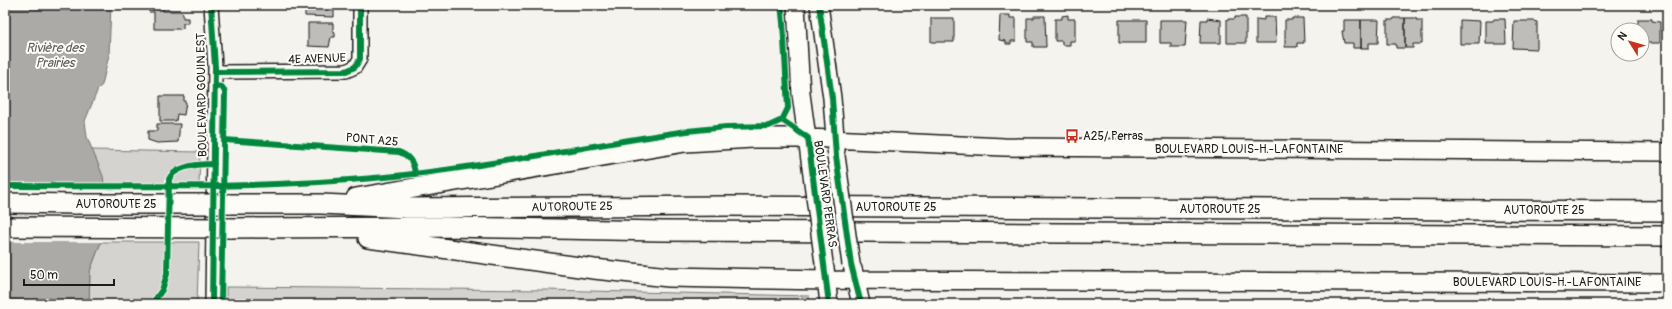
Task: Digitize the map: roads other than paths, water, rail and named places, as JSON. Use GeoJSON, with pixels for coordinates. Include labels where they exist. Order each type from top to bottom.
{"type":"FeatureCollection","features":[{"type":"Feature","properties":{"kind":"highway"},"geometry":{"type":"LineString","coordinates":[[321,204],[685,142],[753,138],[809,145]]}},
{"type":"Feature","properties":{"kind":"highway","name":"AUTOROUTE 25"},"geometry":{"type":"LineString","coordinates":[[5,203],[321,204],[421,208],[675,206],[1667,211]]}},
{"type":"Feature","properties":{"kind":"highway","name":"AUTOROUTE 25"},"geometry":{"type":"LineString","coordinates":[[5,227],[303,229],[447,227],[662,231],[1667,236]]}},
{"type":"Feature","properties":{"kind":"highway"},"geometry":{"type":"LineString","coordinates":[[303,229],[633,273],[689,278],[825,271]]}},
{"type":"Feature","properties":{"kind":"main road","name":"BOULEVARD PERRAS"},"geometry":{"type":"LineString","coordinates":[[796,5],[802,94],[829,304]]}},
{"type":"Feature","properties":{"kind":"main road","name":"BOULEVARD PERRAS"},"geometry":{"type":"LineString","coordinates":[[819,5],[851,264],[861,304]]}},
{"type":"Feature","properties":{"kind":"main road","name":"BOULEVARD LOUIS-H.-LAFONTAINE"},"geometry":{"type":"LineString","coordinates":[[809,145],[836,148],[1004,147],[1667,152]]}},
{"type":"Feature","properties":{"kind":"main road","name":"BOULEVARD LOUIS-H.-LAFONTAINE"},"geometry":{"type":"LineString","coordinates":[[825,271],[856,280],[1667,283]]}},
{"type":"Feature","properties":{"kind":"street","name":"BOULEVARD GOUIN EST"},"geometry":{"type":"LineString","coordinates":[[211,5],[215,72],[212,304]]}},
{"type":"Feature","properties":{"kind":"street","name":"4E AVENUE"},"geometry":{"type":"LineString","coordinates":[[215,72],[346,71],[355,67],[360,59],[360,5]]}},
{"type":"Feature","properties":{"kind":"water","name":"Rivière des Prairies"},"geometry":{"type":"Polygon","coordinates":[[[5,5],[111,5],[109,55],[102,85],[98,89],[85,121],[87,137],[103,176],[104,183],[101,242],[90,271],[89,304],[5,304],[5,5]]]}},
{"type":"Feature","properties":{"kind":"place","name":"A25/ Perras"},"geometry":{"type":"Point","coordinates":[1072,136]}}]}
